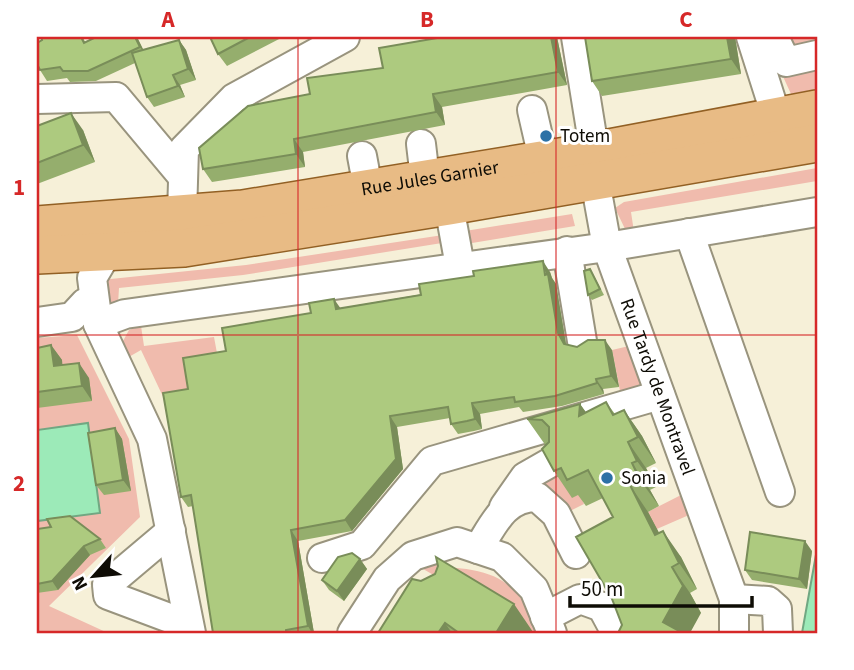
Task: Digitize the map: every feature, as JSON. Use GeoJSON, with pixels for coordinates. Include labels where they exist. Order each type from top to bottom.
{"type":"FeatureCollection","features":[{"type":"Feature","properties":{"kind":"main road","name":"Rue Jules Garnier"},"geometry":{"type":"LineString","coordinates":[[46,250],[184,248],[449,206],[576,158],[817,109]]}},
{"type":"Feature","properties":{"kind":"main road","name":"Rue Jules Garnier"},"geometry":{"type":"LineString","coordinates":[[37,225],[243,209],[365,172],[423,161],[576,158],[817,143]]}},
{"type":"Feature","properties":{"kind":"street"},"geometry":{"type":"LineString","coordinates":[[341,223],[317,217],[201,234],[188,229],[182,214],[184,149],[233,98],[345,37]]}},
{"type":"Feature","properties":{"kind":"street"},"geometry":{"type":"LineString","coordinates":[[576,37],[576,158]]}},
{"type":"Feature","properties":{"kind":"street"},"geometry":{"type":"LineString","coordinates":[[751,37],[772,103]]}},
{"type":"Feature","properties":{"kind":"street"},"geometry":{"type":"LineString","coordinates":[[775,37],[786,62],[817,55]]}},
{"type":"Feature","properties":{"kind":"street"},"geometry":{"type":"LineString","coordinates":[[37,99],[116,97],[183,177]]}},
{"type":"Feature","properties":{"kind":"street"},"geometry":{"type":"LineString","coordinates":[[533,110],[576,158]]}},
{"type":"Feature","properties":{"kind":"street","name":"Rue Tardy de Montravel"},"geometry":{"type":"LineString","coordinates":[[576,158],[734,598],[734,633]]}},
{"type":"Feature","properties":{"kind":"street"},"geometry":{"type":"LineString","coordinates":[[449,206],[460,266]]}},
{"type":"Feature","properties":{"kind":"street"},"geometry":{"type":"LineString","coordinates":[[37,322],[91,313],[125,314],[607,247],[817,212]]}},
{"type":"Feature","properties":{"kind":"street"},"geometry":{"type":"LineString","coordinates":[[46,250],[162,240],[182,214]]}},
{"type":"Feature","properties":{"kind":"street"},"geometry":{"type":"LineString","coordinates":[[689,233],[780,492]]}},
{"type":"Feature","properties":{"kind":"street"},"geometry":{"type":"LineString","coordinates":[[46,250],[82,279],[91,313],[152,439],[189,629]]}},
{"type":"Feature","properties":{"kind":"street"},"geometry":{"type":"LineString","coordinates":[[91,313],[92,278],[108,251]]}},
{"type":"Feature","properties":{"kind":"street"},"geometry":{"type":"LineString","coordinates":[[567,251],[582,341]]}},
{"type":"Feature","properties":{"kind":"street"},"geometry":{"type":"LineString","coordinates":[[322,558],[362,545],[432,461],[660,395]]}},
{"type":"Feature","properties":{"kind":"street"},"geometry":{"type":"LineString","coordinates":[[478,549],[525,477],[554,461]]}},
{"type":"Feature","properties":{"kind":"street"},"geometry":{"type":"LineString","coordinates":[[505,507],[524,497],[537,497],[556,514],[576,554]]}},
{"type":"Feature","properties":{"kind":"street"},"geometry":{"type":"LineString","coordinates":[[171,531],[107,585],[108,596],[189,629]]}},
{"type":"Feature","properties":{"kind":"street"},"geometry":{"type":"LineString","coordinates":[[352,633],[387,579],[411,574],[413,556],[457,542],[502,557],[534,589],[549,625],[580,599],[602,607],[616,633]]}},
{"type":"Feature","properties":{"kind":"street"},"geometry":{"type":"LineString","coordinates":[[734,598],[768,601],[777,609],[778,633]]}},
{"type":"Feature","properties":{"kind":"shaded area"},"geometry":{"type":"Polygon","coordinates":[[[765,37],[817,37],[817,89],[791,94],[765,37]]]}},
{"type":"Feature","properties":{"kind":"shaded area"},"geometry":{"type":"Polygon","coordinates":[[[817,168],[817,181],[631,212],[634,232],[626,231],[615,208],[624,202],[817,168]]]}},
{"type":"Feature","properties":{"kind":"shaded area"},"geometry":{"type":"Polygon","coordinates":[[[572,214],[575,226],[466,244],[465,231],[572,214]]]}},
{"type":"Feature","properties":{"kind":"shaded area"},"geometry":{"type":"Polygon","coordinates":[[[443,235],[442,243],[243,275],[119,288],[118,304],[105,306],[101,280],[246,265],[443,235]]]}},
{"type":"Feature","properties":{"kind":"shaded area"},"geometry":{"type":"Polygon","coordinates":[[[141,326],[144,346],[214,337],[219,364],[195,399],[166,403],[141,350],[127,358],[123,341],[129,330],[141,326]]]}},
{"type":"Feature","properties":{"kind":"shaded area"},"geometry":{"type":"Polygon","coordinates":[[[77,335],[129,439],[140,517],[49,606],[108,633],[37,631],[37,338],[77,335]]]}},
{"type":"Feature","properties":{"kind":"shaded area"},"geometry":{"type":"Polygon","coordinates":[[[629,346],[643,386],[620,391],[612,350],[629,346]]]}},
{"type":"Feature","properties":{"kind":"shaded area"},"geometry":{"type":"Polygon","coordinates":[[[88,423],[100,513],[37,521],[37,430],[88,423]]]}},
{"type":"Feature","properties":{"kind":"shaded area"},"geometry":{"type":"Polygon","coordinates":[[[556,466],[572,497],[580,494],[584,504],[570,511],[559,495],[540,484],[556,466]]]}},
{"type":"Feature","properties":{"kind":"shaded area"},"geometry":{"type":"Polygon","coordinates":[[[683,494],[689,515],[565,569],[622,525],[683,494]]]}},
{"type":"Feature","properties":{"kind":"shaded area"},"geometry":{"type":"Polygon","coordinates":[[[817,549],[817,633],[802,633],[817,549]]]}},
{"type":"Feature","properties":{"kind":"shaded area"},"geometry":{"type":"Polygon","coordinates":[[[437,559],[449,567],[486,573],[507,584],[529,610],[541,633],[533,633],[418,566],[437,559]]]}},
{"type":"Feature","properties":{"kind":"building"},"geometry":{"type":"Polygon","coordinates":[[[41,37],[81,37],[84,43],[96,37],[135,37],[140,47],[88,71],[63,71],[60,67],[40,70],[37,64],[37,43],[42,40],[41,37]]]}},
{"type":"Feature","properties":{"kind":"building"},"geometry":{"type":"Polygon","coordinates":[[[210,37],[250,37],[218,54],[210,37]]]}},
{"type":"Feature","properties":{"kind":"building"},"geometry":{"type":"Polygon","coordinates":[[[443,37],[551,37],[558,72],[433,94],[436,112],[294,139],[296,154],[203,169],[199,148],[248,106],[310,94],[307,78],[383,68],[379,48],[443,37]]]}},
{"type":"Feature","properties":{"kind":"building"},"geometry":{"type":"Polygon","coordinates":[[[585,37],[727,37],[731,59],[592,81],[585,37]]]}},
{"type":"Feature","properties":{"kind":"building"},"geometry":{"type":"Polygon","coordinates":[[[179,40],[188,69],[173,75],[178,86],[147,97],[132,53],[179,40]]]}},
{"type":"Feature","properties":{"kind":"building"},"geometry":{"type":"Polygon","coordinates":[[[71,113],[83,145],[37,163],[37,126],[71,113]]]}},
{"type":"Feature","properties":{"kind":"building"},"geometry":{"type":"Polygon","coordinates":[[[543,261],[545,275],[548,274],[558,333],[564,344],[577,347],[588,340],[605,340],[611,376],[596,379],[597,383],[555,396],[515,402],[514,397],[472,403],[475,419],[451,424],[448,407],[390,416],[396,459],[345,520],[291,530],[308,626],[286,630],[286,633],[213,633],[191,495],[181,497],[163,393],[188,389],[183,358],[226,351],[222,328],[311,313],[309,303],[334,299],[336,309],[421,295],[419,284],[474,276],[473,271],[543,261]]]}},
{"type":"Feature","properties":{"kind":"building"},"geometry":{"type":"Polygon","coordinates":[[[590,269],[600,289],[588,295],[584,271],[590,269]]]}},
{"type":"Feature","properties":{"kind":"building"},"geometry":{"type":"Polygon","coordinates":[[[51,345],[54,366],[79,363],[82,386],[37,392],[37,348],[51,345]]]}},
{"type":"Feature","properties":{"kind":"building"},"geometry":{"type":"Polygon","coordinates":[[[606,402],[613,415],[624,410],[638,437],[628,442],[637,461],[632,463],[640,480],[630,485],[655,535],[663,531],[679,563],[672,567],[683,586],[663,622],[683,633],[618,633],[622,625],[612,599],[576,537],[613,517],[588,470],[567,480],[561,468],[554,471],[542,449],[549,442],[549,427],[542,420],[527,419],[580,404],[579,416],[606,402]]]}},
{"type":"Feature","properties":{"kind":"building"},"geometry":{"type":"Polygon","coordinates":[[[115,428],[123,480],[96,485],[88,433],[115,428]]]}},
{"type":"Feature","properties":{"kind":"building"},"geometry":{"type":"Polygon","coordinates":[[[70,516],[100,539],[84,546],[52,581],[37,584],[37,529],[51,527],[47,519],[70,516]]]}},
{"type":"Feature","properties":{"kind":"building"},"geometry":{"type":"Polygon","coordinates":[[[750,532],[805,541],[799,579],[745,570],[750,532]]]}},
{"type":"Feature","properties":{"kind":"building"},"geometry":{"type":"Polygon","coordinates":[[[352,553],[360,559],[337,591],[322,580],[338,557],[352,553]]]}},
{"type":"Feature","properties":{"kind":"building"},"geometry":{"type":"Polygon","coordinates":[[[436,557],[514,604],[496,633],[459,633],[445,623],[438,633],[378,633],[412,579],[421,581],[435,574],[438,566],[436,557]]]}},
{"type":"Feature","properties":{"kind":"place","name":"Totem"},"geometry":{"type":"Point","coordinates":[546,136]}},
{"type":"Feature","properties":{"kind":"place","name":"Sonia"},"geometry":{"type":"Point","coordinates":[607,478]}}]}
